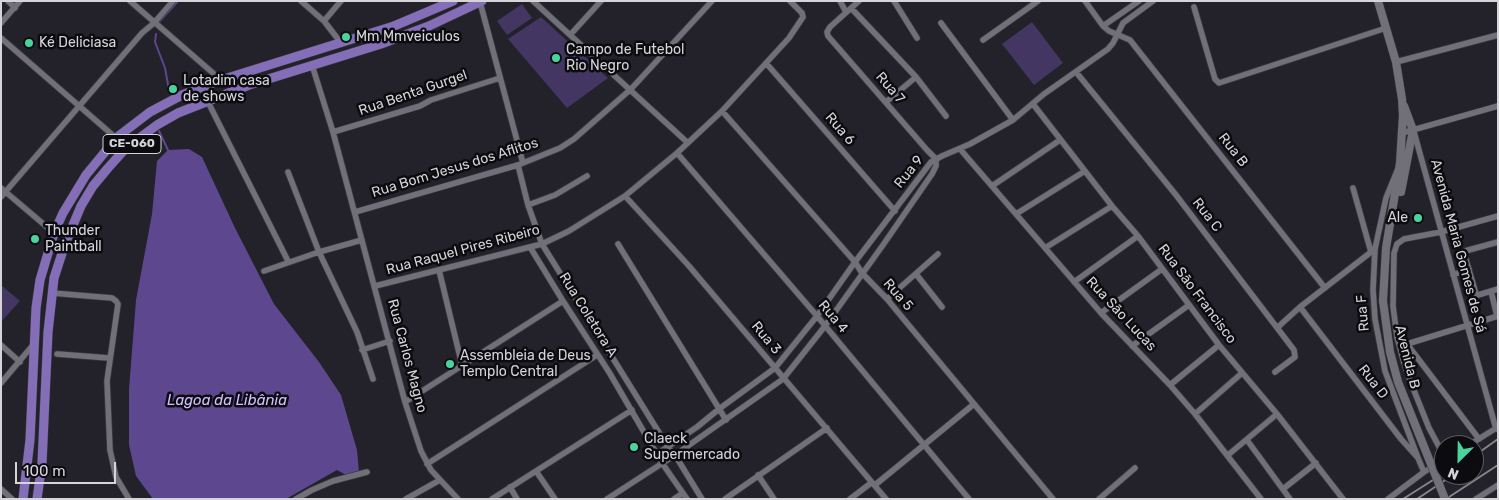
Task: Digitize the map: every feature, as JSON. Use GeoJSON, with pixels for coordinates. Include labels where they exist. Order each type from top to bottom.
{"type":"FeatureCollection","features":[{"type":"Feature","properties":{"kind":"main road","name":"CE-060"},"geometry":{"type":"LineString","coordinates":[[23,499],[30,440],[36,308],[40,280],[54,233],[75,191],[116,138],[150,112],[167,102],[222,80],[394,26],[453,1]]}},
{"type":"Feature","properties":{"kind":"main road","name":"CE-060"},"geometry":{"type":"LineString","coordinates":[[37,499],[42,463],[46,362],[54,278],[65,244],[81,206],[93,186],[126,148],[157,125],[207,100],[381,44],[429,26],[481,2]]}},
{"type":"Feature","properties":{"kind":"street"},"geometry":{"type":"LineString","coordinates":[[8,1],[15,8]]}},
{"type":"Feature","properties":{"kind":"street"},"geometry":{"type":"LineString","coordinates":[[1,23],[20,1]]}},
{"type":"Feature","properties":{"kind":"street"},"geometry":{"type":"LineString","coordinates":[[130,1],[222,80]]}},
{"type":"Feature","properties":{"kind":"street"},"geometry":{"type":"LineString","coordinates":[[54,233],[3,192],[142,33],[154,23],[173,1]]}},
{"type":"Feature","properties":{"kind":"street"},"geometry":{"type":"LineString","coordinates":[[302,1],[324,21],[341,43]]}},
{"type":"Feature","properties":{"kind":"street"},"geometry":{"type":"LineString","coordinates":[[324,21],[341,1]]}},
{"type":"Feature","properties":{"kind":"street"},"geometry":{"type":"LineString","coordinates":[[533,1],[688,143]]}},
{"type":"Feature","properties":{"kind":"street"},"geometry":{"type":"LineString","coordinates":[[571,34],[602,1]]}},
{"type":"Feature","properties":{"kind":"street","name":"Rua Bom Jesus dos Aflitos"},"geometry":{"type":"LineString","coordinates":[[355,212],[520,164],[560,148],[574,139],[631,89],[712,1]]}},
{"type":"Feature","properties":{"kind":"street","name":"Rua Raquel Pires Ribeiro"},"geometry":{"type":"LineString","coordinates":[[375,286],[542,244],[569,231],[625,196],[677,153],[722,111],[789,38],[803,17],[802,13],[790,1]]}},
{"type":"Feature","properties":{"kind":"street"},"geometry":{"type":"LineString","coordinates":[[840,1],[846,12],[859,1]]}},
{"type":"Feature","properties":{"kind":"street"},"geometry":{"type":"LineString","coordinates":[[894,1],[917,38]]}},
{"type":"Feature","properties":{"kind":"street"},"geometry":{"type":"LineString","coordinates":[[983,40],[1038,1]]}},
{"type":"Feature","properties":{"kind":"street"},"geometry":{"type":"LineString","coordinates":[[1085,1],[1103,26],[1139,1]]}},
{"type":"Feature","properties":{"kind":"street"},"geometry":{"type":"LineString","coordinates":[[941,156],[1014,120],[1108,49],[1123,23],[1153,1]]}},
{"type":"Feature","properties":{"kind":"street","name":"Avenida Maria Gomes de Sá"},"geometry":{"type":"LineString","coordinates":[[1378,1],[1396,62],[1402,99],[1402,133]]}},
{"type":"Feature","properties":{"kind":"street","name":"Rua Coletora A"},"geometry":{"type":"LineString","coordinates":[[481,2],[528,205],[542,244],[702,499]]}},
{"type":"Feature","properties":{"kind":"street"},"geometry":{"type":"LineString","coordinates":[[1194,7],[1215,79],[1220,82],[1386,28]]}},
{"type":"Feature","properties":{"kind":"street"},"geometry":{"type":"LineString","coordinates":[[852,8],[916,77],[946,116]]}},
{"type":"Feature","properties":{"kind":"street","name":"Rua 7"},"geometry":{"type":"LineString","coordinates":[[846,12],[827,32],[828,36],[927,150],[941,156]]}},
{"type":"Feature","properties":{"kind":"street"},"geometry":{"type":"LineString","coordinates":[[941,23],[1014,120]]}},
{"type":"Feature","properties":{"kind":"street","name":"Rua B"},"geometry":{"type":"LineString","coordinates":[[1103,26],[1108,31],[1130,40],[1325,288]]}},
{"type":"Feature","properties":{"kind":"street"},"geometry":{"type":"LineString","coordinates":[[1396,62],[1498,35]]}},
{"type":"Feature","properties":{"kind":"street"},"geometry":{"type":"LineString","coordinates":[[1,38],[80,104],[116,138]]}},
{"type":"Feature","properties":{"kind":"street","name":"Rua 6"},"geometry":{"type":"LineString","coordinates":[[766,63],[894,211]]}},
{"type":"Feature","properties":{"kind":"street","name":"Rua Carlos Magno"},"geometry":{"type":"LineString","coordinates":[[312,65],[334,132],[405,402],[421,451],[427,464],[458,499]]}},
{"type":"Feature","properties":{"kind":"street","name":"Rua C"},"geometry":{"type":"LineString","coordinates":[[1076,72],[1176,195],[1278,327],[1295,353],[1295,357],[1275,372]]}},
{"type":"Feature","properties":{"kind":"street"},"geometry":{"type":"LineString","coordinates":[[886,102],[916,77]]}},
{"type":"Feature","properties":{"kind":"street","name":"Rua Benta Gurgel"},"geometry":{"type":"LineString","coordinates":[[334,132],[411,109],[431,100],[500,78]]}},
{"type":"Feature","properties":{"kind":"street","name":"Avenida Maria Gomes de Sá"},"geometry":{"type":"LineString","coordinates":[[1402,99],[1413,130],[1466,325],[1497,428]]}},
{"type":"Feature","properties":{"kind":"street"},"geometry":{"type":"LineString","coordinates":[[207,100],[288,261]]}},
{"type":"Feature","properties":{"kind":"street","name":"Rua São Francisco"},"geometry":{"type":"LineString","coordinates":[[1033,104],[1112,206],[1138,236],[1219,345],[1277,414],[1343,499]]}},
{"type":"Feature","properties":{"kind":"street"},"geometry":{"type":"LineString","coordinates":[[1402,133],[1498,106]]}},
{"type":"Feature","properties":{"kind":"street","name":"Rua 5"},"geometry":{"type":"LineString","coordinates":[[722,111],[855,262],[862,273],[887,299],[1053,499]]}},
{"type":"Feature","properties":{"kind":"street","name":"Avenida B"},"geometry":{"type":"LineString","coordinates":[[1393,215],[1397,207],[1413,130]]}},
{"type":"Feature","properties":{"kind":"street","name":"Avenida B"},"geometry":{"type":"LineString","coordinates":[[1402,133],[1393,215],[1384,264],[1383,301],[1390,352],[1398,382],[1445,499]]}},
{"type":"Feature","properties":{"kind":"street"},"geometry":{"type":"LineString","coordinates":[[992,186],[1060,140]]}},
{"type":"Feature","properties":{"kind":"street","name":"Rua São Lucas"},"geometry":{"type":"LineString","coordinates":[[960,148],[1101,313],[1195,414],[1261,499]]}},
{"type":"Feature","properties":{"kind":"street","name":"Rua 4"},"geometry":{"type":"LineString","coordinates":[[677,153],[817,316],[969,499]]}},
{"type":"Feature","properties":{"kind":"street","name":"Rua 9"},"geometry":{"type":"LineString","coordinates":[[657,454],[775,368],[817,316],[925,168],[941,156]]}},
{"type":"Feature","properties":{"kind":"street","name":"Rua 9"},"geometry":{"type":"LineString","coordinates":[[607,499],[726,420],[783,378],[825,326],[932,174],[941,156]]}},
{"type":"Feature","properties":{"kind":"street","name":"Rua F"},"geometry":{"type":"LineString","coordinates":[[1400,163],[1386,198],[1373,251],[1373,290],[1375,319],[1385,371],[1418,458]]}},
{"type":"Feature","properties":{"kind":"street"},"geometry":{"type":"LineString","coordinates":[[1016,214],[1085,171]]}},
{"type":"Feature","properties":{"kind":"street"},"geometry":{"type":"LineString","coordinates":[[288,172],[319,252],[357,332],[373,379]]}},
{"type":"Feature","properties":{"kind":"street"},"geometry":{"type":"LineString","coordinates":[[528,205],[555,195],[587,176]]}},
{"type":"Feature","properties":{"kind":"street","name":"Rua F"},"geometry":{"type":"LineString","coordinates":[[1353,188],[1373,251]]}},
{"type":"Feature","properties":{"kind":"street","name":"Rua 3"},"geometry":{"type":"LineString","coordinates":[[625,196],[689,266],[886,499]]}},
{"type":"Feature","properties":{"kind":"street"},"geometry":{"type":"LineString","coordinates":[[1045,248],[1112,206]]}},
{"type":"Feature","properties":{"kind":"street"},"geometry":{"type":"LineString","coordinates":[[1434,437],[1412,388],[1397,337],[1393,306],[1394,253],[1399,240],[1441,232],[1498,216]]}},
{"type":"Feature","properties":{"kind":"street"},"geometry":{"type":"LineString","coordinates":[[1074,282],[1138,236]]}},
{"type":"Feature","properties":{"kind":"street"},"geometry":{"type":"LineString","coordinates":[[264,271],[288,261],[362,240]]}},
{"type":"Feature","properties":{"kind":"street"},"geometry":{"type":"LineString","coordinates":[[1407,344],[1498,316],[1495,290],[1477,295],[1468,269],[1465,252],[1498,242]]}},
{"type":"Feature","properties":{"kind":"street"},"geometry":{"type":"LineString","coordinates":[[618,244],[726,420]]}},
{"type":"Feature","properties":{"kind":"street","name":"Rua Coletora A"},"geometry":{"type":"LineString","coordinates":[[530,247],[686,499]]}},
{"type":"Feature","properties":{"kind":"street"},"geometry":{"type":"LineString","coordinates":[[1278,327],[1300,307],[1373,251]]}},
{"type":"Feature","properties":{"kind":"street"},"geometry":{"type":"LineString","coordinates":[[887,299],[938,254]]}},
{"type":"Feature","properties":{"kind":"street"},"geometry":{"type":"LineString","coordinates":[[1101,313],[1162,269]]}},
{"type":"Feature","properties":{"kind":"street"},"geometry":{"type":"LineString","coordinates":[[1453,275],[1468,269]]}},
{"type":"Feature","properties":{"kind":"street"},"geometry":{"type":"LineString","coordinates":[[439,270],[462,365]]}},
{"type":"Feature","properties":{"kind":"street"},"geometry":{"type":"LineString","coordinates":[[916,274],[942,307]]}},
{"type":"Feature","properties":{"kind":"street"},"geometry":{"type":"LineString","coordinates":[[52,293],[112,298],[118,304],[107,381],[112,466],[129,499]]}},
{"type":"Feature","properties":{"kind":"street"},"geometry":{"type":"LineString","coordinates":[[405,402],[563,301]]}},
{"type":"Feature","properties":{"kind":"street"},"geometry":{"type":"LineString","coordinates":[[1132,346],[1189,305]]}},
{"type":"Feature","properties":{"kind":"street","name":"Rua D"},"geometry":{"type":"LineString","coordinates":[[1300,307],[1401,439],[1418,458],[1424,472]]}},
{"type":"Feature","properties":{"kind":"street"},"geometry":{"type":"LineString","coordinates":[[1397,337],[1407,344],[1475,435]]}},
{"type":"Feature","properties":{"kind":"street"},"geometry":{"type":"LineString","coordinates":[[362,350],[390,341]]}},
{"type":"Feature","properties":{"kind":"street"},"geometry":{"type":"LineString","coordinates":[[1,383],[35,344]]}},
{"type":"Feature","properties":{"kind":"street"},"geometry":{"type":"LineString","coordinates":[[1,345],[20,362]]}},
{"type":"Feature","properties":{"kind":"street"},"geometry":{"type":"LineString","coordinates":[[1170,385],[1219,345]]}},
{"type":"Feature","properties":{"kind":"street"},"geometry":{"type":"LineString","coordinates":[[57,354],[109,358]]}},
{"type":"Feature","properties":{"kind":"street"},"geometry":{"type":"LineString","coordinates":[[427,464],[598,355]]}},
{"type":"Feature","properties":{"kind":"street"},"geometry":{"type":"LineString","coordinates":[[1195,414],[1242,373]]}},
{"type":"Feature","properties":{"kind":"street"},"geometry":{"type":"LineString","coordinates":[[624,397],[633,391]]}},
{"type":"Feature","properties":{"kind":"street"},"geometry":{"type":"LineString","coordinates":[[850,499],[924,446],[974,404]]}},
{"type":"Feature","properties":{"kind":"street"},"geometry":{"type":"LineString","coordinates":[[492,499],[632,410]]}},
{"type":"Feature","properties":{"kind":"street"},"geometry":{"type":"LineString","coordinates":[[1228,455],[1277,414]]}},
{"type":"Feature","properties":{"kind":"street"},"geometry":{"type":"LineString","coordinates":[[725,499],[827,428]]}},
{"type":"Feature","properties":{"kind":"street"},"geometry":{"type":"LineString","coordinates":[[1484,437],[1497,428]]}},
{"type":"Feature","properties":{"kind":"street"},"geometry":{"type":"LineString","coordinates":[[1247,440],[1290,499]]}},
{"type":"Feature","properties":{"kind":"street"},"geometry":{"type":"LineString","coordinates":[[1283,489],[1316,463]]}},
{"type":"Feature","properties":{"kind":"street"},"geometry":{"type":"LineString","coordinates":[[1388,499],[1434,466]]}},
{"type":"Feature","properties":{"kind":"street"},"geometry":{"type":"LineString","coordinates":[[1099,499],[1134,468]]}},
{"type":"Feature","properties":{"kind":"street"},"geometry":{"type":"LineString","coordinates":[[536,471],[554,499]]}},
{"type":"Feature","properties":{"kind":"street"},"geometry":{"type":"LineString","coordinates":[[296,499],[333,481],[367,472]]}},
{"type":"Feature","properties":{"kind":"street"},"geometry":{"type":"LineString","coordinates":[[758,475],[774,499]]}},
{"type":"Feature","properties":{"kind":"street"},"geometry":{"type":"LineString","coordinates":[[406,499],[440,480]]}},
{"type":"Feature","properties":{"kind":"street"},"geometry":{"type":"LineString","coordinates":[[1476,499],[1498,485]]}},
{"type":"Feature","properties":{"kind":"street"},"geometry":{"type":"LineString","coordinates":[[510,487],[517,499]]}},
{"type":"Feature","properties":{"kind":"street"},"geometry":{"type":"LineString","coordinates":[[1,489],[12,499]]}},
{"type":"Feature","properties":{"kind":"street"},"geometry":{"type":"LineString","coordinates":[[674,499],[683,493]]}},
{"type":"Feature","properties":{"kind":"shaded area"},"geometry":{"type":"Polygon","coordinates":[[[522,4],[532,18],[507,35],[497,21],[522,4]]]}},
{"type":"Feature","properties":{"kind":"shaded area","name":"Campo de Futebol Rio Negro"},"geometry":{"type":"Polygon","coordinates":[[[541,17],[608,78],[567,108],[508,39],[541,17]]]}},
{"type":"Feature","properties":{"kind":"shaded area"},"geometry":{"type":"Polygon","coordinates":[[[1032,22],[1063,63],[1034,85],[1002,44],[1032,22]]]}},
{"type":"Feature","properties":{"kind":"shaded area"},"geometry":{"type":"Polygon","coordinates":[[[1,285],[20,301],[1,322],[1,285]]]}},
{"type":"Feature","properties":{"kind":"water","name":"Lagoa da Libânia"},"geometry":{"type":"Polygon","coordinates":[[[189,149],[202,157],[235,228],[274,304],[319,362],[341,395],[357,450],[359,472],[346,475],[337,470],[286,499],[153,499],[136,476],[129,445],[129,389],[136,300],[152,214],[157,161],[168,150],[189,149]]]}},
{"type":"Feature","properties":{"kind":"waterway"},"geometry":{"type":"LineString","coordinates":[[159,22],[178,1]]}},
{"type":"Feature","properties":{"kind":"waterway"},"geometry":{"type":"LineString","coordinates":[[156,34],[155,42],[165,68],[169,90]]}},
{"type":"Feature","properties":{"kind":"waterway"},"geometry":{"type":"LineString","coordinates":[[159,131],[168,150]]}},
{"type":"Feature","properties":{"kind":"railway"},"geometry":{"type":"LineString","coordinates":[[1484,449],[1498,439]]}},
{"type":"Feature","properties":{"kind":"railway"},"geometry":{"type":"LineString","coordinates":[[1446,499],[1498,465]]}},
{"type":"Feature","properties":{"kind":"railway"},"geometry":{"type":"LineString","coordinates":[[1403,499],[1434,479]]}},
{"type":"Feature","properties":{"kind":"railway"},"geometry":{"type":"LineString","coordinates":[[1417,499],[1438,485]]}},
{"type":"Feature","properties":{"kind":"place","name":"Mm Mmveiculos"},"geometry":{"type":"Point","coordinates":[346,37]}},
{"type":"Feature","properties":{"kind":"place","name":"Ké Deliciasa"},"geometry":{"type":"Point","coordinates":[29,43]}},
{"type":"Feature","properties":{"kind":"place","name":"Campo de Futebol Rio Negro"},"geometry":{"type":"Point","coordinates":[556,58]}},
{"type":"Feature","properties":{"kind":"place","name":"Lotadim casa de shows"},"geometry":{"type":"Point","coordinates":[173,89]}},
{"type":"Feature","properties":{"kind":"place","name":"Ale"},"geometry":{"type":"Point","coordinates":[1418,218]}},
{"type":"Feature","properties":{"kind":"place","name":"Thunder Paintball"},"geometry":{"type":"Point","coordinates":[35,239]}},
{"type":"Feature","properties":{"kind":"place","name":"Assembleia de Deus Templo Central"},"geometry":{"type":"Point","coordinates":[450,364]}},
{"type":"Feature","properties":{"kind":"place","name":"Claeck Supermercado"},"geometry":{"type":"Point","coordinates":[634,447]}}]}
